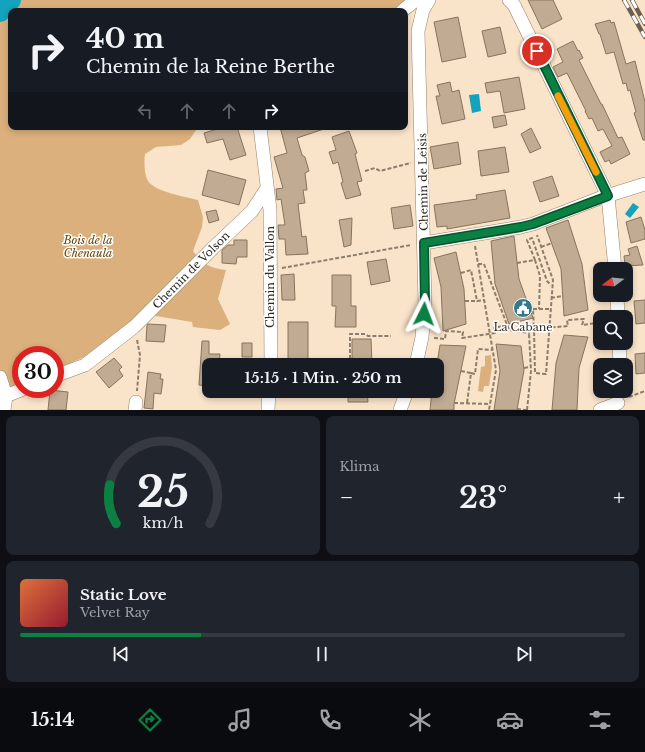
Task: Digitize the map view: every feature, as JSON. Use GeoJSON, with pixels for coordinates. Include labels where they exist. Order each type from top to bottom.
{"type":"FeatureCollection","features":[{"type":"Feature","properties":{"kind":"street"},"geometry":{"type":"LineString","coordinates":[[406,8],[416,0]]}},
{"type":"Feature","properties":{"kind":"street","name":"Chemin de Leisis"},"geometry":{"type":"LineString","coordinates":[[418,358],[422,337],[425,303],[418,30],[423,10],[429,0]]}},
{"type":"Feature","properties":{"kind":"street"},"geometry":{"type":"LineString","coordinates":[[509,0],[514,5],[608,196],[614,262]]}},
{"type":"Feature","properties":{"kind":"street"},"geometry":{"type":"LineString","coordinates":[[260,130],[267,188]]}},
{"type":"Feature","properties":{"kind":"street"},"geometry":{"type":"LineString","coordinates":[[424,243],[533,224],[645,184]]}},
{"type":"Feature","properties":{"kind":"street","name":"Chemin de Volson"},"geometry":{"type":"LineString","coordinates":[[64,373],[85,365],[134,327],[252,211],[267,188]]}},
{"type":"Feature","properties":{"kind":"street","name":"Chemin du Vallon"},"geometry":{"type":"LineString","coordinates":[[267,188],[270,210],[271,358]]}},
{"type":"Feature","properties":{"kind":"street"},"geometry":{"type":"LineString","coordinates":[[0,377],[6,396],[4,410]]}},
{"type":"Feature","properties":{"kind":"street"},"geometry":{"type":"LineString","coordinates":[[6,396],[12,394]]}},
{"type":"Feature","properties":{"kind":"street"},"geometry":{"type":"LineString","coordinates":[[268,410],[269,398]]}},
{"type":"Feature","properties":{"kind":"street"},"geometry":{"type":"LineString","coordinates":[[400,410],[404,398]]}},
{"type":"Feature","properties":{"kind":"street"},"geometry":{"type":"LineString","coordinates":[[600,410],[621,400]]}},
{"type":"Feature","properties":{"kind":"path"},"geometry":{"type":"LineString","coordinates":[[365,171],[375,168],[380,171],[408,163],[422,162]]}},
{"type":"Feature","properties":{"kind":"path"},"geometry":{"type":"LineString","coordinates":[[527,301],[533,309],[535,372],[546,374],[553,280],[535,229]]}},
{"type":"Feature","properties":{"kind":"path"},"geometry":{"type":"LineString","coordinates":[[539,309],[540,276],[527,240],[532,238],[547,281],[552,286]]}},
{"type":"Feature","properties":{"kind":"path"},"geometry":{"type":"LineString","coordinates":[[474,240],[496,370],[489,410]]}},
{"type":"Feature","properties":{"kind":"path"},"geometry":{"type":"LineString","coordinates":[[277,269],[424,243]]}},
{"type":"Feature","properties":{"kind":"path"},"geometry":{"type":"LineString","coordinates":[[541,247],[552,243]]}},
{"type":"Feature","properties":{"kind":"path"},"geometry":{"type":"LineString","coordinates":[[517,263],[535,260]]}},
{"type":"Feature","properties":{"kind":"path"},"geometry":{"type":"LineString","coordinates":[[478,264],[484,264],[509,330]]}},
{"type":"Feature","properties":{"kind":"path"},"geometry":{"type":"LineString","coordinates":[[461,273],[471,270],[477,301]]}},
{"type":"Feature","properties":{"kind":"path"},"geometry":{"type":"LineString","coordinates":[[551,298],[563,296]]}},
{"type":"Feature","properties":{"kind":"path"},"geometry":{"type":"LineString","coordinates":[[465,301],[484,300]]}},
{"type":"Feature","properties":{"kind":"path"},"geometry":{"type":"LineString","coordinates":[[533,309],[550,309]]}},
{"type":"Feature","properties":{"kind":"path"},"geometry":{"type":"LineString","coordinates":[[517,410],[527,410],[531,367],[530,329],[568,326],[567,320],[584,320],[582,325],[593,323]]}},
{"type":"Feature","properties":{"kind":"path"},"geometry":{"type":"LineString","coordinates":[[429,338],[445,339],[446,331],[463,332],[462,338],[495,334],[494,328],[503,326],[506,331],[509,330],[529,333]]}},
{"type":"Feature","properties":{"kind":"path"},"geometry":{"type":"LineString","coordinates":[[134,327],[140,355],[135,406]]}},
{"type":"Feature","properties":{"kind":"path"},"geometry":{"type":"LineString","coordinates":[[350,358],[350,334],[391,336]]}},
{"type":"Feature","properties":{"kind":"path"},"geometry":{"type":"LineString","coordinates":[[461,371],[475,374],[478,349],[493,350]]}},
{"type":"Feature","properties":{"kind":"path"},"geometry":{"type":"LineString","coordinates":[[524,368],[531,367]]}},
{"type":"Feature","properties":{"kind":"path"},"geometry":{"type":"LineString","coordinates":[[467,403],[470,373]]}},
{"type":"Feature","properties":{"kind":"path"},"geometry":{"type":"LineString","coordinates":[[621,400],[645,390]]}},
{"type":"Feature","properties":{"kind":"path"},"geometry":{"type":"LineString","coordinates":[[454,403],[490,404]]}},
{"type":"Feature","properties":{"kind":"green space","name":"Bois de la Chenaula"},"geometry":{"type":"Polygon","coordinates":[[[0,0],[411,0],[400,8],[8,8],[8,130],[196,130],[190,139],[181,145],[156,147],[145,154],[145,171],[148,181],[157,188],[171,194],[198,200],[203,217],[202,227],[193,251],[207,265],[226,270],[218,299],[230,324],[220,330],[193,327],[192,322],[143,315],[84,357],[64,366],[64,346],[12,346],[12,390],[0,395],[0,0]]]}},
{"type":"Feature","properties":{"kind":"green space"},"geometry":{"type":"Polygon","coordinates":[[[491,355],[492,367],[489,386],[484,386],[483,392],[478,391],[481,367],[485,366],[485,356],[491,355]]]}},
{"type":"Feature","properties":{"kind":"water"},"geometry":{"type":"Polygon","coordinates":[[[479,94],[481,111],[472,113],[469,95],[479,94]]]}},
{"type":"Feature","properties":{"kind":"water"},"geometry":{"type":"Polygon","coordinates":[[[633,203],[639,207],[630,218],[625,214],[633,203]]]}},
{"type":"Feature","properties":{"kind":"building"},"geometry":{"type":"Polygon","coordinates":[[[528,0],[553,0],[562,19],[542,29],[528,0]]]}},
{"type":"Feature","properties":{"kind":"building"},"geometry":{"type":"Polygon","coordinates":[[[458,17],[466,57],[442,62],[434,22],[458,17]]]}},
{"type":"Feature","properties":{"kind":"building"},"geometry":{"type":"Polygon","coordinates":[[[610,20],[611,23],[614,22],[626,64],[635,61],[645,102],[645,140],[643,140],[634,113],[636,112],[630,90],[628,91],[626,83],[623,84],[614,52],[606,54],[600,34],[595,24],[610,20]]]}},
{"type":"Feature","properties":{"kind":"building"},"geometry":{"type":"Polygon","coordinates":[[[500,27],[506,53],[488,57],[482,31],[500,27]]]}},
{"type":"Feature","properties":{"kind":"building"},"geometry":{"type":"Polygon","coordinates":[[[573,41],[583,58],[579,60],[618,138],[622,137],[630,154],[611,164],[609,160],[605,162],[600,152],[612,146],[603,129],[598,131],[592,118],[589,119],[567,73],[558,77],[553,67],[563,62],[557,49],[573,41]]]}},
{"type":"Feature","properties":{"kind":"building"},"geometry":{"type":"Polygon","coordinates":[[[519,77],[525,109],[504,113],[500,91],[487,93],[485,83],[519,77]]]}},
{"type":"Feature","properties":{"kind":"building"},"geometry":{"type":"Polygon","coordinates":[[[450,82],[452,92],[459,90],[465,119],[442,124],[436,96],[440,96],[437,85],[450,82]]]}},
{"type":"Feature","properties":{"kind":"building"},"geometry":{"type":"Polygon","coordinates":[[[505,115],[507,125],[494,128],[492,117],[505,115]]]}},
{"type":"Feature","properties":{"kind":"building"},"geometry":{"type":"Polygon","coordinates":[[[531,128],[541,148],[530,153],[521,134],[531,128]]]}},
{"type":"Feature","properties":{"kind":"building"},"geometry":{"type":"Polygon","coordinates":[[[214,130],[238,130],[246,155],[230,160],[223,139],[207,143],[204,133],[214,130]]]}},
{"type":"Feature","properties":{"kind":"building"},"geometry":{"type":"Polygon","coordinates":[[[281,130],[321,130],[297,138],[309,171],[305,173],[307,190],[303,190],[305,203],[298,204],[302,237],[306,236],[308,254],[286,255],[285,239],[279,239],[278,225],[285,225],[281,199],[277,200],[276,189],[283,188],[274,157],[287,153],[281,130]]]}},
{"type":"Feature","properties":{"kind":"building"},"geometry":{"type":"Polygon","coordinates":[[[349,131],[357,153],[355,154],[362,181],[357,182],[361,195],[346,199],[341,183],[343,182],[338,162],[333,164],[329,152],[336,150],[332,137],[349,131]]]}},
{"type":"Feature","properties":{"kind":"building"},"geometry":{"type":"Polygon","coordinates":[[[458,142],[461,164],[434,169],[430,147],[458,142]]]}},
{"type":"Feature","properties":{"kind":"building"},"geometry":{"type":"Polygon","coordinates":[[[505,147],[509,172],[481,176],[478,151],[505,147]]]}},
{"type":"Feature","properties":{"kind":"building"},"geometry":{"type":"Polygon","coordinates":[[[208,170],[246,180],[239,205],[202,195],[208,170]]]}},
{"type":"Feature","properties":{"kind":"building"},"geometry":{"type":"Polygon","coordinates":[[[552,176],[559,196],[540,202],[533,182],[552,176]]]}},
{"type":"Feature","properties":{"kind":"building"},"geometry":{"type":"Polygon","coordinates":[[[505,190],[510,218],[447,229],[447,226],[437,227],[434,205],[477,199],[476,195],[505,190]]]}},
{"type":"Feature","properties":{"kind":"building"},"geometry":{"type":"Polygon","coordinates":[[[410,205],[413,226],[394,229],[391,208],[410,205]]]}},
{"type":"Feature","properties":{"kind":"building"},"geometry":{"type":"Polygon","coordinates":[[[216,210],[219,220],[209,223],[206,212],[216,210]]]}},
{"type":"Feature","properties":{"kind":"building"},"geometry":{"type":"Polygon","coordinates":[[[641,217],[645,230],[645,239],[631,243],[626,222],[641,217]]]}},
{"type":"Feature","properties":{"kind":"building"},"geometry":{"type":"Polygon","coordinates":[[[352,218],[351,245],[344,247],[339,220],[352,218]]]}},
{"type":"Feature","properties":{"kind":"building"},"geometry":{"type":"Polygon","coordinates":[[[568,220],[582,264],[588,310],[564,316],[561,269],[546,228],[568,220]]]}},
{"type":"Feature","properties":{"kind":"building"},"geometry":{"type":"Polygon","coordinates":[[[514,236],[519,279],[533,318],[509,324],[495,284],[491,241],[514,236]]]}},
{"type":"Feature","properties":{"kind":"building"},"geometry":{"type":"Polygon","coordinates":[[[234,240],[247,240],[247,257],[237,257],[236,264],[222,263],[222,250],[228,245],[234,245],[234,240]]]}},
{"type":"Feature","properties":{"kind":"building"},"geometry":{"type":"Polygon","coordinates":[[[637,246],[643,265],[633,266],[633,262],[625,262],[624,256],[630,255],[628,249],[637,246]]]}},
{"type":"Feature","properties":{"kind":"building"},"geometry":{"type":"Polygon","coordinates":[[[456,252],[464,289],[466,324],[443,331],[441,287],[434,258],[456,252]]]}},
{"type":"Feature","properties":{"kind":"building"},"geometry":{"type":"Polygon","coordinates":[[[386,259],[390,281],[371,285],[367,262],[386,259]]]}},
{"type":"Feature","properties":{"kind":"building"},"geometry":{"type":"Polygon","coordinates":[[[294,274],[295,300],[282,300],[281,275],[294,274]]]}},
{"type":"Feature","properties":{"kind":"building"},"geometry":{"type":"Polygon","coordinates":[[[332,275],[351,275],[351,306],[356,306],[356,327],[335,327],[336,306],[332,306],[332,275]]]}},
{"type":"Feature","properties":{"kind":"building"},"geometry":{"type":"Polygon","coordinates":[[[645,300],[645,323],[636,324],[634,301],[645,300]]]}},
{"type":"Feature","properties":{"kind":"building"},"geometry":{"type":"Polygon","coordinates":[[[288,322],[308,322],[308,358],[288,358],[288,322]]]}},
{"type":"Feature","properties":{"kind":"building"},"geometry":{"type":"Polygon","coordinates":[[[148,324],[166,325],[164,342],[146,341],[148,324]]]}},
{"type":"Feature","properties":{"kind":"building"},"geometry":{"type":"Polygon","coordinates":[[[564,335],[588,337],[579,368],[577,410],[552,410],[556,363],[564,335]]]}},
{"type":"Feature","properties":{"kind":"building"},"geometry":{"type":"Polygon","coordinates":[[[352,339],[371,339],[372,358],[352,358],[352,339]]]}},
{"type":"Feature","properties":{"kind":"building"},"geometry":{"type":"Polygon","coordinates":[[[202,341],[209,341],[209,354],[220,354],[220,358],[202,358],[202,385],[199,385],[202,341]]]}},
{"type":"Feature","properties":{"kind":"building"},"geometry":{"type":"Polygon","coordinates":[[[242,343],[252,343],[252,357],[242,357],[242,343]]]}},
{"type":"Feature","properties":{"kind":"building"},"geometry":{"type":"Polygon","coordinates":[[[496,344],[521,346],[524,370],[517,410],[494,410],[500,371],[496,344]]]}},
{"type":"Feature","properties":{"kind":"building"},"geometry":{"type":"Polygon","coordinates":[[[440,345],[466,346],[454,410],[430,410],[431,398],[444,398],[444,358],[438,358],[440,345]]]}},
{"type":"Feature","properties":{"kind":"building"},"geometry":{"type":"Polygon","coordinates":[[[645,353],[645,373],[636,374],[635,354],[645,353]]]}},
{"type":"Feature","properties":{"kind":"building"},"geometry":{"type":"Polygon","coordinates":[[[114,358],[122,367],[119,370],[123,376],[109,388],[96,372],[114,358]]]}},
{"type":"Feature","properties":{"kind":"building"},"geometry":{"type":"Polygon","coordinates":[[[148,372],[161,374],[160,379],[163,379],[161,394],[154,393],[153,409],[144,408],[148,372]]]}},
{"type":"Feature","properties":{"kind":"building"},"geometry":{"type":"Polygon","coordinates":[[[64,392],[68,392],[66,410],[48,410],[49,398],[64,398],[64,392]]]}},
{"type":"Feature","properties":{"kind":"building"},"geometry":{"type":"Polygon","coordinates":[[[348,398],[368,398],[368,402],[348,402],[348,398]]]}},
{"type":"Feature","properties":{"kind":"waterway"},"geometry":{"type":"LineString","coordinates":[[0,12],[11,0]]}},
{"type":"Feature","properties":{"kind":"railway"},"geometry":{"type":"LineString","coordinates":[[624,0],[645,37]]}},
{"type":"Feature","properties":{"kind":"railway"},"geometry":{"type":"LineString","coordinates":[[632,0],[645,24]]}},
{"type":"Feature","properties":{"kind":"slow traffic"},"geometry":{"type":"LineString","coordinates":[[558,96],[596,172]]}},
{"type":"Feature","properties":{"kind":"place","name":"La Cabane"},"geometry":{"type":"Point","coordinates":[523,308]}},
{"type":"Feature","properties":{"kind":"route"},"geometry":{"type":"LineString","coordinates":[[424,314],[424,243],[533,224],[608,196],[537,51]]}}]}
